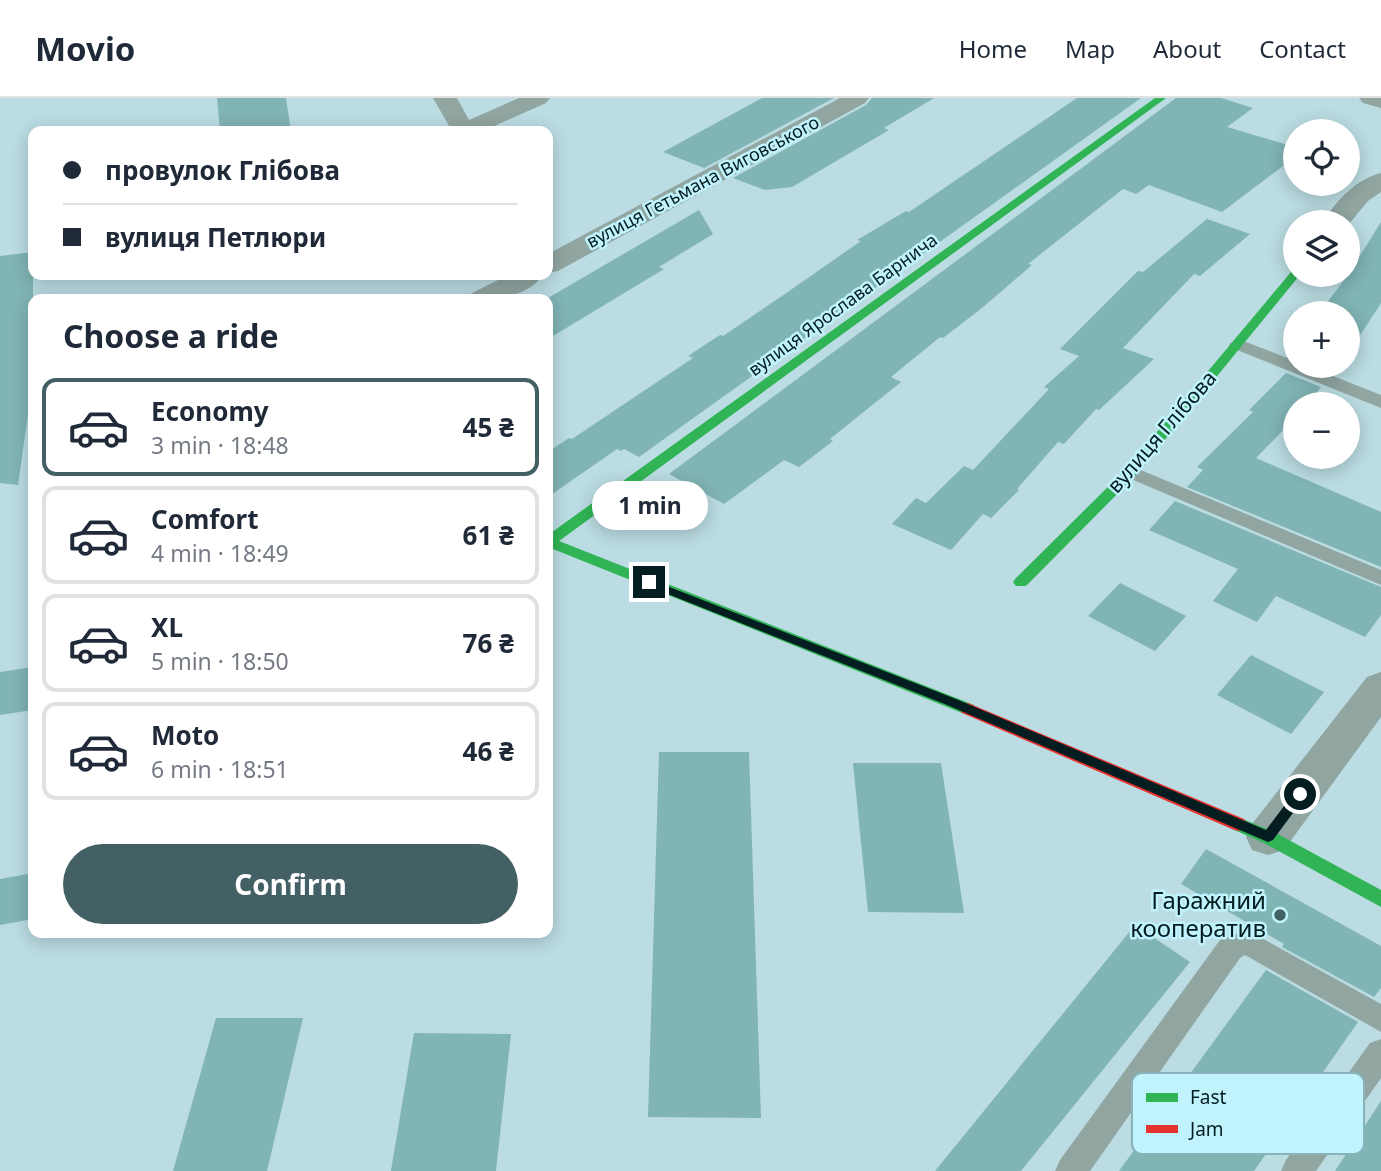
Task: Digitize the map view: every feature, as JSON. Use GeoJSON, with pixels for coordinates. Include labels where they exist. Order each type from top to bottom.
{"type":"FeatureCollection","features":[{"type":"Feature","properties":{"kind":"street"},"geometry":{"type":"LineString","coordinates":[[445,98],[461,126]]}},
{"type":"Feature","properties":{"kind":"street"},"geometry":{"type":"LineString","coordinates":[[475,126],[538,98]]}},
{"type":"Feature","properties":{"kind":"street","name":"вулиця Гетьмана Виговського"},"geometry":{"type":"LineString","coordinates":[[553,262],[857,98]]}},
{"type":"Feature","properties":{"kind":"street","name":"вулиця Ярослава Барнича"},"geometry":{"type":"LineString","coordinates":[[553,538],[1161,98]]}},
{"type":"Feature","properties":{"kind":"street"},"geometry":{"type":"LineString","coordinates":[[1371,98],[1381,101]]}},
{"type":"Feature","properties":{"kind":"street"},"geometry":{"type":"LineString","coordinates":[[1346,210],[1359,195],[1381,181]]}},
{"type":"Feature","properties":{"kind":"street"},"geometry":{"type":"LineString","coordinates":[[492,294],[519,280]]}},
{"type":"Feature","properties":{"kind":"street","name":"вулиця Глібова"},"geometry":{"type":"LineString","coordinates":[[1021,582],[1131,472],[1284,287]]}},
{"type":"Feature","properties":{"kind":"street"},"geometry":{"type":"LineString","coordinates":[[553,544],[952,702],[1268,836],[1381,899]]}},
{"type":"Feature","properties":{"kind":"street"},"geometry":{"type":"LineString","coordinates":[[1268,836],[1381,687]]}},
{"type":"Feature","properties":{"kind":"lane"},"geometry":{"type":"LineString","coordinates":[[1238,344],[1381,402]]}},
{"type":"Feature","properties":{"kind":"lane"},"geometry":{"type":"LineString","coordinates":[[1131,472],[1381,578]]}},
{"type":"Feature","properties":{"kind":"lane"},"geometry":{"type":"LineString","coordinates":[[1142,1073],[1230,949],[1247,942],[1381,1019]]}},
{"type":"Feature","properties":{"kind":"lane"},"geometry":{"type":"LineString","coordinates":[[1364,1077],[1381,1053]]}},
{"type":"Feature","properties":{"kind":"lane"},"geometry":{"type":"LineString","coordinates":[[1072,1171],[1132,1087]]}},
{"type":"Feature","properties":{"kind":"lane"},"geometry":{"type":"LineString","coordinates":[[1297,1171],[1309,1154]]}},
{"type":"Feature","properties":{"kind":"building"},"geometry":{"type":"Polygon","coordinates":[[[217,98],[286,98],[290,126],[220,126],[217,98]]]}},
{"type":"Feature","properties":{"kind":"building"},"geometry":{"type":"Polygon","coordinates":[[[762,98],[834,98],[704,168],[663,152],[762,98]]]}},
{"type":"Feature","properties":{"kind":"building"},"geometry":{"type":"Polygon","coordinates":[[[872,98],[934,98],[884,128],[889,130],[792,187],[765,190],[733,178],[866,105],[872,98]]]}},
{"type":"Feature","properties":{"kind":"building"},"geometry":{"type":"Polygon","coordinates":[[[1077,98],[1141,98],[639,457],[624,449],[617,449],[553,494],[553,449],[569,438],[572,439],[693,358],[688,356],[720,335],[723,336],[861,241],[857,240],[906,211],[909,212],[1077,98]]]}},
{"type":"Feature","properties":{"kind":"building"},"geometry":{"type":"Polygon","coordinates":[[[1176,98],[1221,98],[1253,108],[1227,127],[1283,143],[1283,166],[1222,212],[1149,185],[1136,194],[1123,189],[1028,264],[1032,265],[982,308],[943,338],[940,337],[891,377],[901,382],[799,467],[784,460],[724,504],[669,474],[1176,98]]]}},
{"type":"Feature","properties":{"kind":"building"},"geometry":{"type":"Polygon","coordinates":[[[699,210],[713,234],[659,267],[664,269],[553,336],[553,295],[699,210]]]}},
{"type":"Feature","properties":{"kind":"building"},"geometry":{"type":"Polygon","coordinates":[[[1207,219],[1250,234],[1200,276],[1194,274],[1123,348],[1154,359],[1099,410],[1096,409],[1064,444],[1058,442],[1017,489],[1019,490],[991,518],[983,514],[951,550],[892,524],[916,498],[926,503],[964,466],[973,470],[1049,389],[1044,387],[1079,356],[1060,349],[1138,271],[1143,272],[1207,219]]]}},
{"type":"Feature","properties":{"kind":"building"},"geometry":{"type":"Polygon","coordinates":[[[1381,222],[1381,303],[1360,335],[1360,301],[1328,301],[1339,287],[1360,287],[1360,256],[1381,222]]]}},
{"type":"Feature","properties":{"kind":"building"},"geometry":{"type":"Polygon","coordinates":[[[28,253],[28,280],[33,280],[33,294],[28,294],[28,415],[18,485],[0,483],[0,256],[28,253]]]}},
{"type":"Feature","properties":{"kind":"building"},"geometry":{"type":"Polygon","coordinates":[[[1283,376],[1298,378],[1321,387],[1317,392],[1283,392],[1283,430],[1256,458],[1381,512],[1381,567],[1187,487],[1203,470],[1197,467],[1253,412],[1249,410],[1283,376]]]}},
{"type":"Feature","properties":{"kind":"building"},"geometry":{"type":"Polygon","coordinates":[[[1175,501],[1381,587],[1381,615],[1365,637],[1276,596],[1257,622],[1213,601],[1238,569],[1149,530],[1175,501]]]}},
{"type":"Feature","properties":{"kind":"building"},"geometry":{"type":"Polygon","coordinates":[[[1120,583],[1186,616],[1155,651],[1088,616],[1120,583]]]}},
{"type":"Feature","properties":{"kind":"building"},"geometry":{"type":"Polygon","coordinates":[[[1251,655],[1324,692],[1291,734],[1217,695],[1251,655]]]}},
{"type":"Feature","properties":{"kind":"building"},"geometry":{"type":"Polygon","coordinates":[[[28,668],[28,711],[0,715],[0,672],[28,668]]]}},
{"type":"Feature","properties":{"kind":"building"},"geometry":{"type":"Polygon","coordinates":[[[659,752],[749,752],[761,1118],[648,1117],[659,752]]]}},
{"type":"Feature","properties":{"kind":"building"},"geometry":{"type":"Polygon","coordinates":[[[853,763],[941,763],[964,913],[868,912],[853,763]]]}},
{"type":"Feature","properties":{"kind":"building","name":"Гаражний кооператив"},"geometry":{"type":"Polygon","coordinates":[[[1206,849],[1381,946],[1381,988],[1374,997],[1282,947],[1284,944],[1181,884],[1206,849]]]}},
{"type":"Feature","properties":{"kind":"building"},"geometry":{"type":"Polygon","coordinates":[[[28,874],[28,920],[0,925],[0,879],[28,874]]]}},
{"type":"Feature","properties":{"kind":"building"},"geometry":{"type":"Polygon","coordinates":[[[1135,925],[1190,962],[1021,1171],[935,1171],[1135,925]]]}},
{"type":"Feature","properties":{"kind":"building"},"geometry":{"type":"Polygon","coordinates":[[[1266,970],[1358,1022],[1322,1073],[1191,1073],[1266,970]]]}},
{"type":"Feature","properties":{"kind":"building"},"geometry":{"type":"Polygon","coordinates":[[[216,1018],[303,1018],[267,1171],[173,1171],[216,1018]]]}},
{"type":"Feature","properties":{"kind":"building"},"geometry":{"type":"Polygon","coordinates":[[[414,1033],[511,1034],[496,1171],[391,1171],[414,1033]]]}},
{"type":"Feature","properties":{"kind":"building"},"geometry":{"type":"Polygon","coordinates":[[[1381,1101],[1381,1171],[1335,1171],[1346,1154],[1364,1154],[1364,1127],[1381,1101]]]}},
{"type":"Feature","properties":{"kind":"building"},"geometry":{"type":"Polygon","coordinates":[[[1132,1153],[1266,1154],[1254,1171],[1119,1171],[1132,1153]]]}},
{"type":"Feature","properties":{"kind":"traffic: fast"},"geometry":{"type":"LineString","coordinates":[[553,538],[1161,98]]}},
{"type":"Feature","properties":{"kind":"traffic: fast"},"geometry":{"type":"LineString","coordinates":[[1021,582],[1131,472],[1284,287]]}},
{"type":"Feature","properties":{"kind":"traffic: fast"},"geometry":{"type":"LineString","coordinates":[[553,544],[968,709]]}},
{"type":"Feature","properties":{"kind":"traffic: fast"},"geometry":{"type":"LineString","coordinates":[[1238,824],[1268,837],[1381,899]]}},
{"type":"Feature","properties":{"kind":"traffic: jam"},"geometry":{"type":"LineString","coordinates":[[968,709],[1238,824]]}},
{"type":"Feature","properties":{"kind":"place","name":"Гаражний кооператив"},"geometry":{"type":"Point","coordinates":[1280,915]}},
{"type":"Feature","properties":{"kind":"route"},"geometry":{"type":"LineString","coordinates":[[649,582],[952,702],[1268,836],[1300,794]]}}]}
